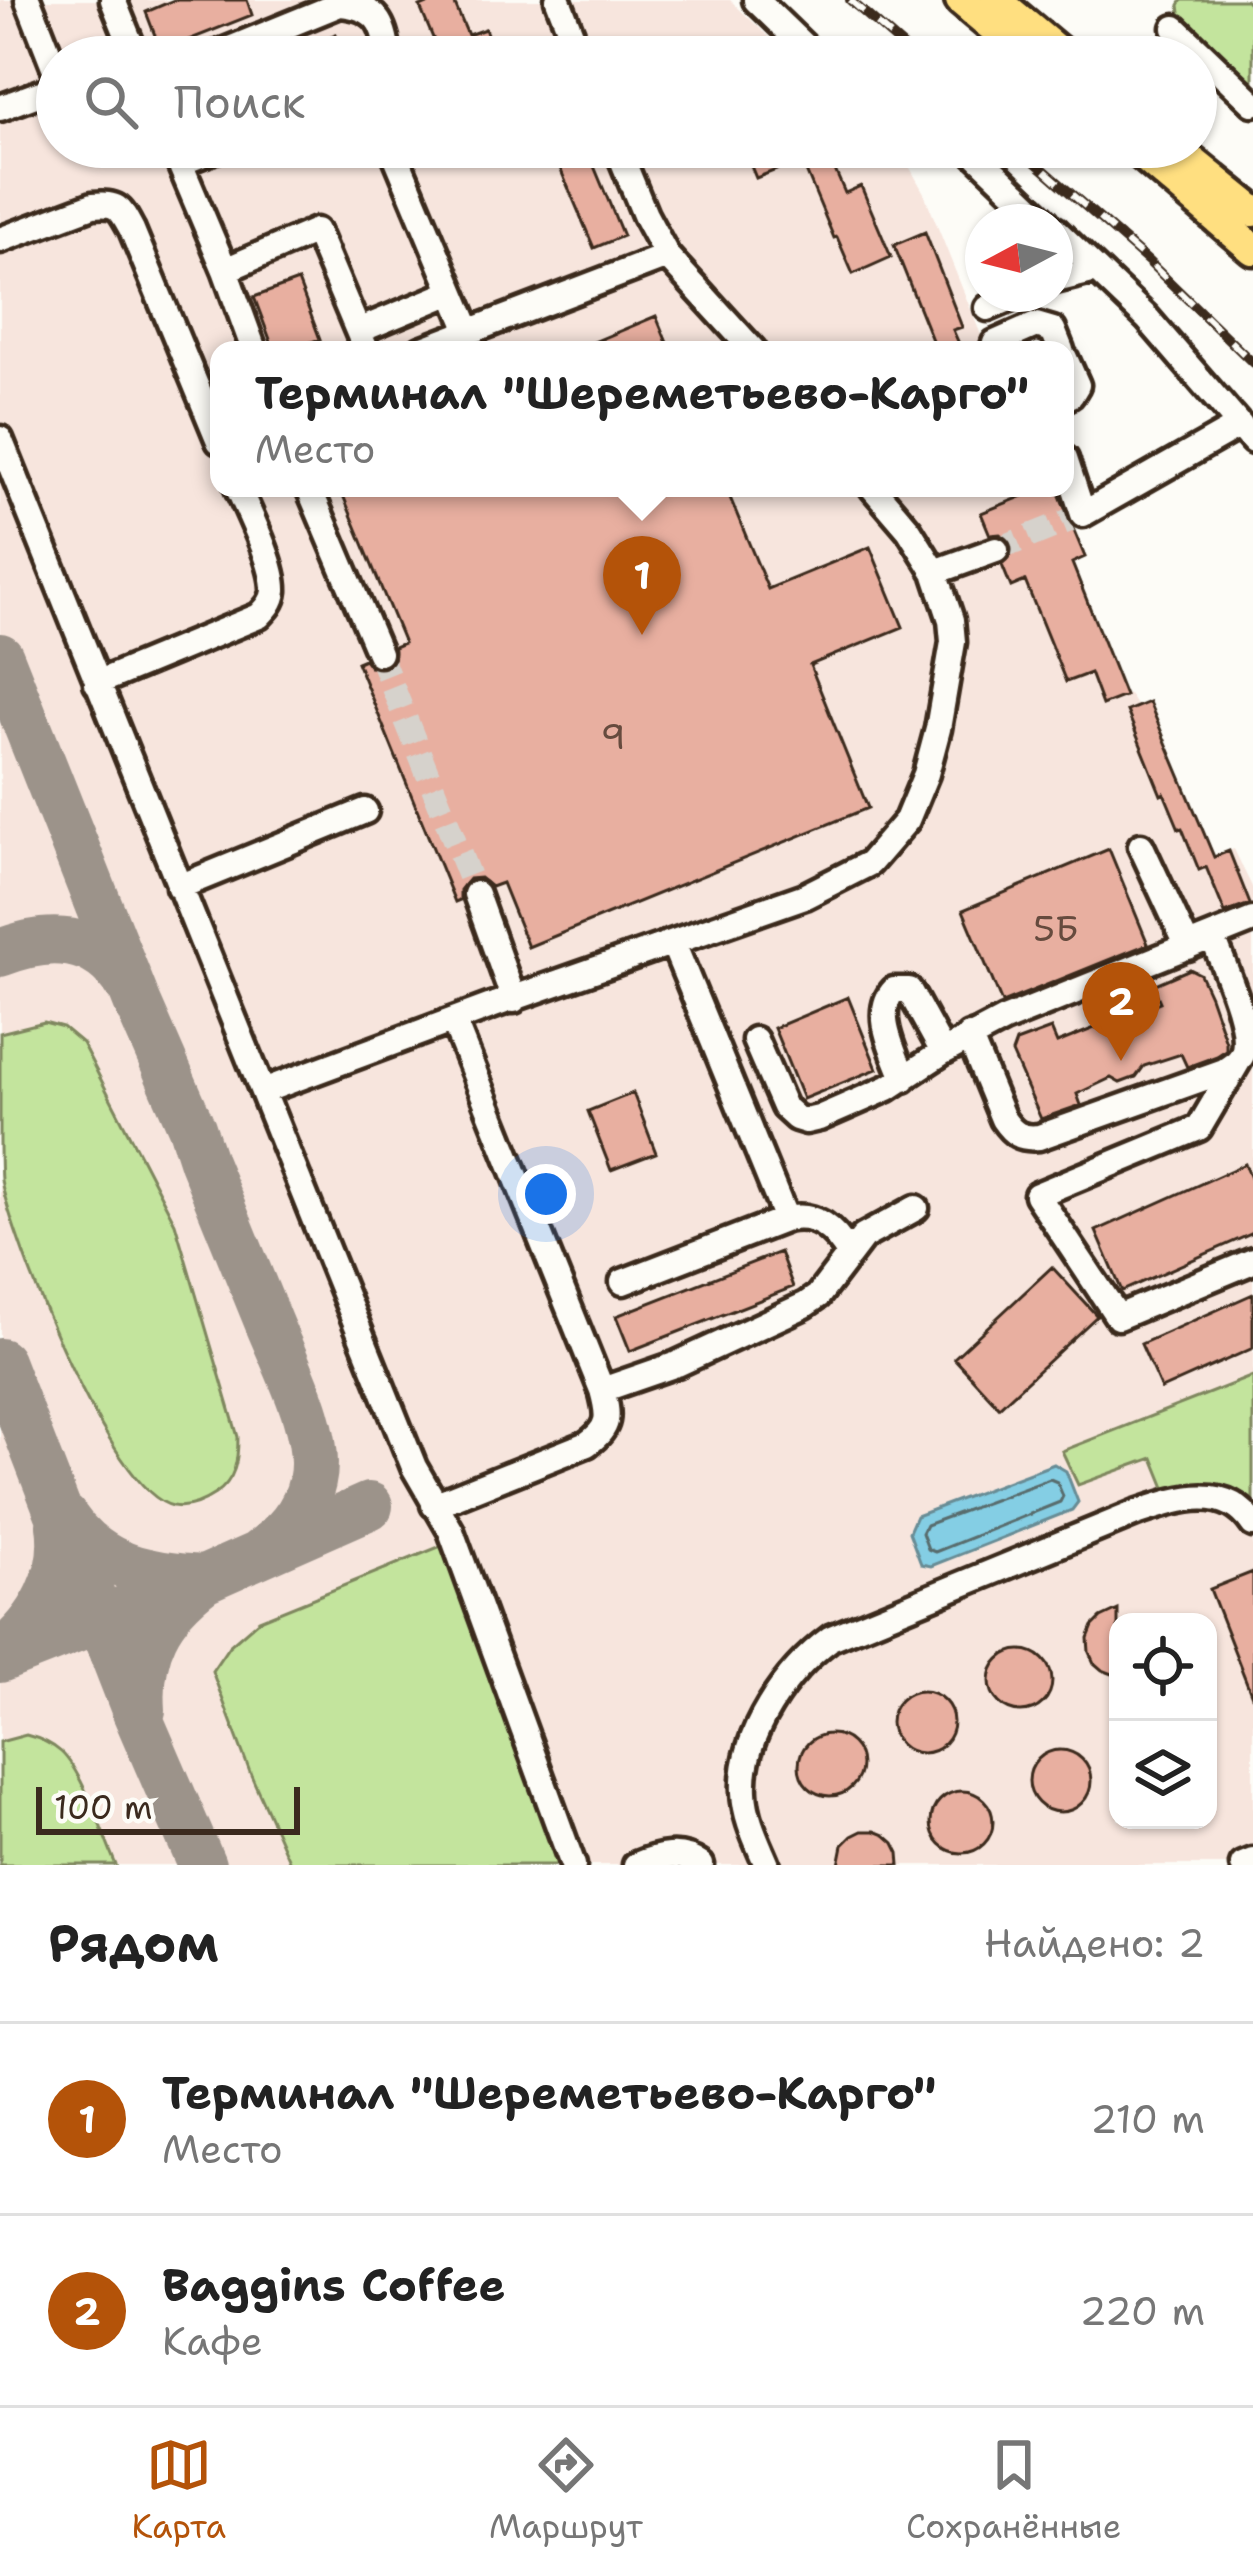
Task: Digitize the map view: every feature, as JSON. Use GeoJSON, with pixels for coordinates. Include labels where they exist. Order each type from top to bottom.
{"type":"FeatureCollection","features":[{"type":"Feature","properties":{"kind":"main road"},"geometry":{"type":"LineString","coordinates":[[962,0],[1004,36]]}},
{"type":"Feature","properties":{"kind":"main road"},"geometry":{"type":"LineString","coordinates":[[996,0],[1039,36]]}},
{"type":"Feature","properties":{"kind":"main road"},"geometry":{"type":"LineString","coordinates":[[1158,168],[1253,249]]}},
{"type":"Feature","properties":{"kind":"main road"},"geometry":{"type":"LineString","coordinates":[[1200,168],[1253,211]]}},
{"type":"Feature","properties":{"kind":"lane"},"geometry":{"type":"LineString","coordinates":[[28,0],[42,36]]}},
{"type":"Feature","properties":{"kind":"lane"},"geometry":{"type":"LineString","coordinates":[[558,0],[572,36]]}},
{"type":"Feature","properties":{"kind":"lane"},"geometry":{"type":"LineString","coordinates":[[756,0],[793,36]]}},
{"type":"Feature","properties":{"kind":"lane"},"geometry":{"type":"LineString","coordinates":[[250,36],[301,9],[349,2],[374,15],[386,36]]}},
{"type":"Feature","properties":{"kind":"lane"},"geometry":{"type":"LineString","coordinates":[[122,3],[130,36]]}},
{"type":"Feature","properties":{"kind":"lane"},"geometry":{"type":"LineString","coordinates":[[1175,28],[1183,36]]}},
{"type":"Feature","properties":{"kind":"lane"},"geometry":{"type":"LineString","coordinates":[[1217,68],[1253,103]]}},
{"type":"Feature","properties":{"kind":"lane"},"geometry":{"type":"LineString","coordinates":[[0,108],[36,95]]}},
{"type":"Feature","properties":{"kind":"lane"},"geometry":{"type":"LineString","coordinates":[[182,168],[251,341]]}},
{"type":"Feature","properties":{"kind":"lane"},"geometry":{"type":"LineString","coordinates":[[401,168],[469,331]]}},
{"type":"Feature","properties":{"kind":"lane"},"geometry":{"type":"LineString","coordinates":[[626,168],[667,256],[744,341]]}},
{"type":"Feature","properties":{"kind":"lane"},"geometry":{"type":"LineString","coordinates":[[990,168],[1027,204]]}},
{"type":"Feature","properties":{"kind":"lane"},"geometry":{"type":"LineString","coordinates":[[0,240],[93,205],[121,210],[210,419]]}},
{"type":"Feature","properties":{"kind":"lane"},"geometry":{"type":"LineString","coordinates":[[225,270],[316,231],[362,340],[452,292]]}},
{"type":"Feature","properties":{"kind":"lane"},"geometry":{"type":"LineString","coordinates":[[1072,497],[1076,517],[1246,433],[1147,319],[1073,248]]}},
{"type":"Feature","properties":{"kind":"lane"},"geometry":{"type":"LineString","coordinates":[[444,341],[667,256]]}},
{"type":"Feature","properties":{"kind":"lane"},"geometry":{"type":"LineString","coordinates":[[1073,276],[1096,270]]}},
{"type":"Feature","properties":{"kind":"lane"},"geometry":{"type":"LineString","coordinates":[[1001,341],[1036,325],[1053,330],[1058,341]]}},
{"type":"Feature","properties":{"kind":"lane"},"geometry":{"type":"LineString","coordinates":[[0,439],[414,1467],[451,1532],[573,1865]]}},
{"type":"Feature","properties":{"kind":"lane"},"geometry":{"type":"LineString","coordinates":[[98,683],[259,616],[268,608],[274,592],[272,580],[242,497]]}},
{"type":"Feature","properties":{"kind":"lane"},"geometry":{"type":"LineString","coordinates":[[313,497],[379,653]]}},
{"type":"Feature","properties":{"kind":"lane"},"geometry":{"type":"LineString","coordinates":[[263,1090],[805,896],[870,863],[892,842],[926,774],[953,642],[935,572],[880,497]]}},
{"type":"Feature","properties":{"kind":"lane"},"geometry":{"type":"LineString","coordinates":[[935,572],[996,550]]}},
{"type":"Feature","properties":{"kind":"lane"},"geometry":{"type":"LineString","coordinates":[[179,887],[364,811]]}},
{"type":"Feature","properties":{"kind":"lane"},"geometry":{"type":"LineString","coordinates":[[1141,846],[1188,947]]}},
{"type":"Feature","properties":{"kind":"lane"},"geometry":{"type":"LineString","coordinates":[[476,894],[514,1000]]}},
{"type":"Feature","properties":{"kind":"lane"},"geometry":{"type":"LineString","coordinates":[[755,1040],[784,1107],[796,1118],[819,1118],[904,1079],[969,1036],[1004,1020],[1253,920]]}},
{"type":"Feature","properties":{"kind":"lane"},"geometry":{"type":"LineString","coordinates":[[1214,937],[1242,1021],[1244,1048],[1199,1128],[1037,1195],[1118,1317],[1253,1261]]}},
{"type":"Feature","properties":{"kind":"lane"},"geometry":{"type":"LineString","coordinates":[[673,944],[786,1219]]}},
{"type":"Feature","properties":{"kind":"lane"},"geometry":{"type":"LineString","coordinates":[[904,1079],[884,1013],[886,998],[894,990],[910,990],[943,1052]]}},
{"type":"Feature","properties":{"kind":"lane"},"geometry":{"type":"LineString","coordinates":[[434,1505],[587,1444],[601,1435],[607,1409],[454,1022]]}},
{"type":"Feature","properties":{"kind":"lane"},"geometry":{"type":"LineString","coordinates":[[969,1036],[1004,1119],[1011,1130],[1028,1138],[1225,1071],[1240,1060]]}},
{"type":"Feature","properties":{"kind":"lane"},"geometry":{"type":"LineString","coordinates":[[602,1390],[677,1364],[806,1306],[863,1237],[916,1208]]}},
{"type":"Feature","properties":{"kind":"lane"},"geometry":{"type":"LineString","coordinates":[[623,1282],[801,1216],[828,1226],[849,1254]]}},
{"type":"Feature","properties":{"kind":"lane"},"geometry":{"type":"LineString","coordinates":[[767,1865],[747,1816],[743,1788],[747,1764],[772,1701],[791,1673],[831,1638],[1173,1501],[1217,1497],[1230,1502],[1253,1524]]}},
{"type":"Feature","properties":{"kind":"lane"},"geometry":{"type":"LineString","coordinates":[[636,1865],[656,1856],[676,1855],[701,1865]]}},
{"type":"Feature","properties":{"kind":"lane"},"geometry":{"type":"LineString","coordinates":[[1244,1865],[1253,1861]]}},
{"type":"Feature","properties":{"kind":"shaded area"},"geometry":{"type":"Polygon","coordinates":[[[0,0],[730,0],[768,36],[36,36],[36,168],[910,168],[965,295],[965,312],[972,312],[983,341],[210,341],[210,497],[1061,497],[1085,557],[1072,563],[1125,695],[1129,694],[1184,785],[1214,857],[1234,849],[1253,889],[1253,1865],[0,1865],[0,0]]]}},
{"type":"Feature","properties":{"kind":"green space"},"geometry":{"type":"Polygon","coordinates":[[[1182,0],[1246,0],[1253,7],[1253,89],[1217,55],[1217,36],[1197,36],[1181,21],[1182,0]]]}},
{"type":"Feature","properties":{"kind":"green space"},"geometry":{"type":"Polygon","coordinates":[[[44,1022],[63,1027],[82,1043],[175,1223],[238,1437],[232,1476],[215,1494],[195,1504],[173,1506],[148,1491],[122,1458],[68,1361],[9,1211],[1,1180],[0,1033],[44,1022]]]}},
{"type":"Feature","properties":{"kind":"green space"},"geometry":{"type":"Polygon","coordinates":[[[1253,1376],[1253,1500],[1222,1485],[1168,1495],[1153,1458],[1078,1485],[1062,1451],[1253,1376]]]}},
{"type":"Feature","properties":{"kind":"green space"},"geometry":{"type":"Polygon","coordinates":[[[446,1544],[563,1865],[291,1865],[212,1671],[229,1646],[259,1620],[446,1544]]]}},
{"type":"Feature","properties":{"kind":"green space"},"geometry":{"type":"Polygon","coordinates":[[[26,1735],[53,1746],[69,1761],[116,1865],[0,1865],[0,1742],[26,1735]]]}},
{"type":"Feature","properties":{"kind":"water"},"geometry":{"type":"Polygon","coordinates":[[[1054,1464],[1066,1471],[1078,1502],[1072,1510],[931,1566],[921,1564],[909,1532],[916,1516],[1054,1464]]]}},
{"type":"Feature","properties":{"kind":"building"},"geometry":{"type":"Polygon","coordinates":[[[174,0],[247,0],[252,15],[199,36],[155,36],[146,12],[174,0]]]}},
{"type":"Feature","properties":{"kind":"building"},"geometry":{"type":"Polygon","coordinates":[[[453,0],[468,35],[485,29],[488,36],[432,36],[420,7],[453,0]]]}},
{"type":"Feature","properties":{"kind":"building"},"geometry":{"type":"Polygon","coordinates":[[[560,168],[595,168],[623,236],[594,248],[560,168]]]}},
{"type":"Feature","properties":{"kind":"building"},"geometry":{"type":"Polygon","coordinates":[[[752,168],[781,168],[756,178],[752,168]]]}},
{"type":"Feature","properties":{"kind":"building"},"geometry":{"type":"Polygon","coordinates":[[[805,168],[834,168],[845,193],[861,186],[891,257],[853,274],[805,168]]]}},
{"type":"Feature","properties":{"kind":"building"},"geometry":{"type":"Polygon","coordinates":[[[925,232],[962,327],[953,330],[958,341],[932,341],[894,245],[925,232]]]}},
{"type":"Feature","properties":{"kind":"building"},"geometry":{"type":"Polygon","coordinates":[[[298,281],[320,339],[271,341],[254,297],[298,281]]]}},
{"type":"Feature","properties":{"kind":"building"},"geometry":{"type":"Polygon","coordinates":[[[656,316],[666,341],[596,341],[656,316]]]}},
{"type":"Feature","properties":{"kind":"building"},"geometry":{"type":"Polygon","coordinates":[[[344,497],[730,497],[768,589],[870,547],[903,627],[810,665],[868,808],[528,947],[502,883],[491,887],[480,878],[469,879],[455,902],[357,662],[364,659],[370,667],[384,668],[393,662],[394,647],[404,643],[344,497]]]}},
{"type":"Feature","properties":{"kind":"building"},"geometry":{"type":"Polygon","coordinates":[[[1021,497],[1061,497],[1085,557],[1072,563],[1125,696],[1102,705],[1090,673],[1066,682],[1025,581],[1011,587],[1002,565],[1012,554],[1011,543],[1000,534],[990,535],[981,513],[1021,497]]]}},
{"type":"Feature","properties":{"kind":"building"},"geometry":{"type":"Polygon","coordinates":[[[1149,702],[1214,857],[1229,851],[1250,904],[1225,913],[1206,867],[1199,870],[1182,828],[1164,793],[1161,795],[1127,711],[1149,702]]]}},
{"type":"Feature","properties":{"kind":"building"},"geometry":{"type":"Polygon","coordinates":[[[1109,849],[1148,944],[1002,1003],[963,910],[1109,849]]]}},
{"type":"Feature","properties":{"kind":"building"},"geometry":{"type":"Polygon","coordinates":[[[1190,969],[1200,974],[1210,996],[1226,1050],[1187,1067],[1181,1054],[1144,1066],[1136,1077],[1120,1083],[1111,1078],[1077,1094],[1081,1105],[1041,1119],[1012,1053],[1016,1042],[1051,1029],[1057,1043],[1160,1002],[1153,985],[1190,969]]]}},
{"type":"Feature","properties":{"kind":"building"},"geometry":{"type":"Polygon","coordinates":[[[848,997],[877,1069],[803,1099],[774,1028],[848,997]]]}},
{"type":"Feature","properties":{"kind":"building"},"geometry":{"type":"Polygon","coordinates":[[[633,1093],[656,1153],[611,1170],[588,1111],[633,1093]]]}},
{"type":"Feature","properties":{"kind":"building"},"geometry":{"type":"Polygon","coordinates":[[[1245,1164],[1253,1183],[1253,1233],[1122,1291],[1096,1231],[1245,1164]]]}},
{"type":"Feature","properties":{"kind":"building"},"geometry":{"type":"Polygon","coordinates":[[[780,1252],[793,1287],[630,1351],[616,1316],[780,1252]]]}},
{"type":"Feature","properties":{"kind":"building"},"geometry":{"type":"Polygon","coordinates":[[[1052,1267],[1097,1316],[999,1407],[954,1358],[1052,1267]]]}},
{"type":"Feature","properties":{"kind":"building"},"geometry":{"type":"Polygon","coordinates":[[[1253,1294],[1253,1348],[1161,1389],[1141,1344],[1253,1294]]]}},
{"type":"Feature","properties":{"kind":"building"},"geometry":{"type":"Polygon","coordinates":[[[1253,1572],[1253,1696],[1252,1696],[1210,1589],[1253,1572]]]}},
{"type":"Feature","properties":{"kind":"building"},"geometry":{"type":"Polygon","coordinates":[[[1109,1614],[1109,1673],[1094,1663],[1089,1652],[1088,1638],[1109,1614]]]}},
{"type":"Feature","properties":{"kind":"building"},"geometry":{"type":"Polygon","coordinates":[[[1021,1650],[1043,1659],[1052,1681],[1043,1703],[1021,1712],[999,1703],[990,1681],[999,1659],[1021,1650]]]}},
{"type":"Feature","properties":{"kind":"building"},"geometry":{"type":"Polygon","coordinates":[[[922,1691],[944,1700],[953,1722],[944,1744],[922,1753],[900,1744],[891,1722],[900,1700],[922,1691]]]}},
{"type":"Feature","properties":{"kind":"building"},"geometry":{"type":"Polygon","coordinates":[[[830,1734],[852,1743],[861,1765],[852,1787],[830,1796],[808,1787],[799,1765],[808,1743],[830,1734]]]}},
{"type":"Feature","properties":{"kind":"building"},"geometry":{"type":"Polygon","coordinates":[[[1060,1750],[1082,1759],[1091,1781],[1082,1803],[1060,1812],[1038,1803],[1029,1781],[1038,1759],[1060,1750]]]}},
{"type":"Feature","properties":{"kind":"building"},"geometry":{"type":"Polygon","coordinates":[[[962,1791],[984,1800],[993,1822],[984,1844],[962,1853],[940,1844],[931,1822],[940,1800],[962,1791]]]}},
{"type":"Feature","properties":{"kind":"building"},"geometry":{"type":"Polygon","coordinates":[[[862,1831],[875,1831],[894,1843],[900,1865],[839,1865],[843,1845],[862,1831]]]}},
{"type":"Feature","properties":{"kind":"taxiway"},"geometry":{"type":"LineString","coordinates":[[0,657],[308,1423],[314,1464],[309,1494],[292,1523],[259,1554]]}},
{"type":"Feature","properties":{"kind":"taxiway"},"geometry":{"type":"LineString","coordinates":[[0,953],[36,943],[70,942],[101,955],[127,983]]}},
{"type":"Feature","properties":{"kind":"taxiway"},"geometry":{"type":"LineString","coordinates":[[0,1362],[136,1712],[202,1865]]}},
{"type":"Feature","properties":{"kind":"taxiway"},"geometry":{"type":"LineString","coordinates":[[0,1659],[204,1579],[369,1506]]}},
{"type":"Feature","properties":{"kind":"taxiway"},"geometry":{"type":"LineString","coordinates":[[64,1517],[92,1548],[126,1566],[204,1579],[174,1606],[154,1636],[143,1670],[142,1710]]}},
{"type":"Feature","properties":{"kind":"taxiway"},"geometry":{"type":"LineString","coordinates":[[3,1652],[49,1596],[60,1562],[60,1525]]}},
{"type":"Feature","properties":{"kind":"tunnel"},"geometry":{"type":"LineString","coordinates":[[996,550],[1070,520]]}},
{"type":"Feature","properties":{"kind":"tunnel"},"geometry":{"type":"LineString","coordinates":[[379,653],[476,894]]}},
{"type":"Feature","properties":{"kind":"railway"},"geometry":{"type":"LineString","coordinates":[[850,0],[891,36]]}},
{"type":"Feature","properties":{"kind":"railway"},"geometry":{"type":"LineString","coordinates":[[1042,168],[1149,262],[1253,363]]}},
{"type":"Feature","properties":{"kind":"place","name":"Терминал \"Шереметьево-Карго\""},"geometry":{"type":"Point","coordinates":[642,635]}},
{"type":"Feature","properties":{"kind":"place","name":"Baggins Coffee"},"geometry":{"type":"Point","coordinates":[1121,1061]}}]}
